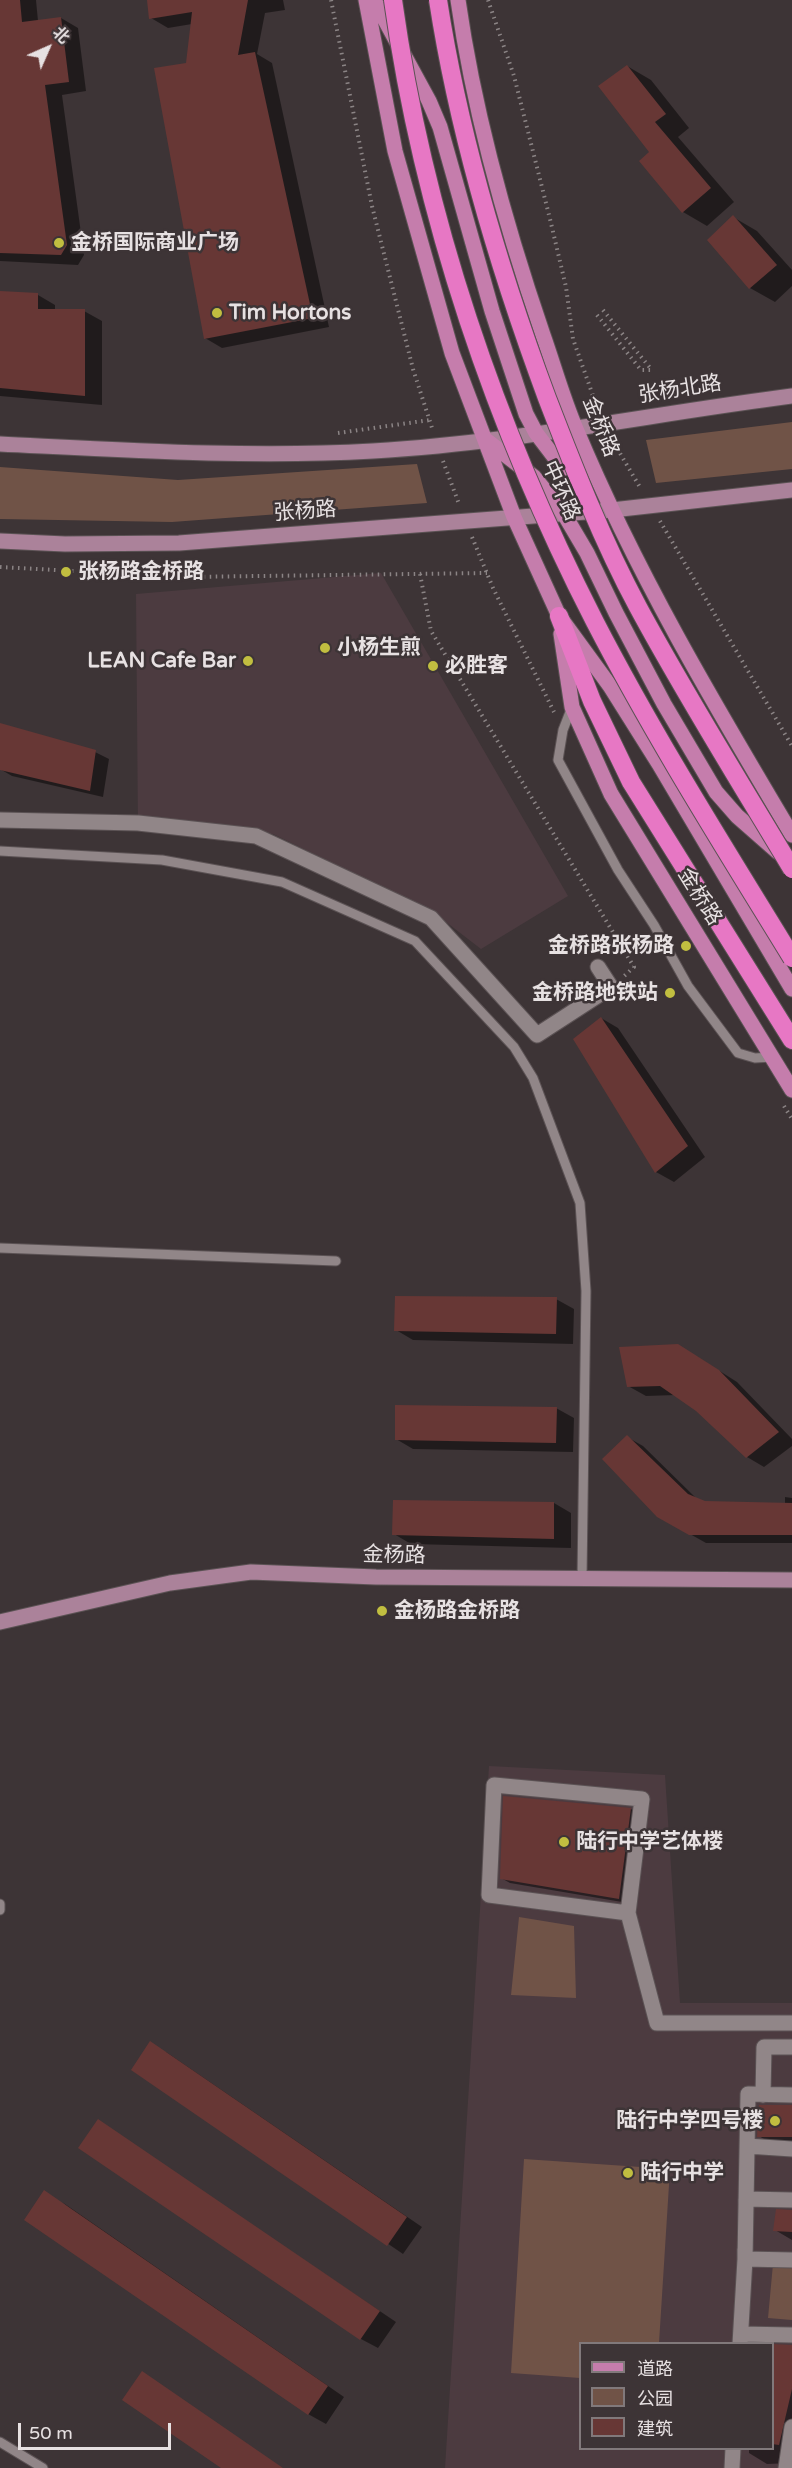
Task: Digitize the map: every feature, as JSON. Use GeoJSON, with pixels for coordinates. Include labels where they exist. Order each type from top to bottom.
{"type":"FeatureCollection","features":[{"type":"Feature","properties":{"kind":"highway","name":"中环路"},"geometry":{"type":"LineString","coordinates":[[393,0],[399,44],[431,192],[475,340],[531,483],[595,621],[671,761],[792,958]]}},
{"type":"Feature","properties":{"kind":"highway","name":"中环路"},"geometry":{"type":"LineString","coordinates":[[438,0],[476,180],[521,328],[574,470],[637,605],[715,740],[792,866]]}},
{"type":"Feature","properties":{"kind":"highway"},"geometry":{"type":"LineString","coordinates":[[559,616],[592,701],[631,782],[792,1040]]}},
{"type":"Feature","properties":{"kind":"main road","name":"金桥路"},"geometry":{"type":"LineString","coordinates":[[366,0],[395,150],[452,353],[514,518],[559,616],[610,686],[791,985]]}},
{"type":"Feature","properties":{"kind":"main road"},"geometry":{"type":"LineString","coordinates":[[374,0],[429,101],[440,127],[492,311],[526,414],[536,433],[565,471],[612,510],[792,490]]}},
{"type":"Feature","properties":{"kind":"main road","name":"金桥路"},"geometry":{"type":"LineString","coordinates":[[458,0],[462,30],[495,177],[529,294],[575,428],[612,510],[659,603],[792,835]]}},
{"type":"Feature","properties":{"kind":"main road","name":"张杨北路"},"geometry":{"type":"LineString","coordinates":[[575,428],[792,396]]}},
{"type":"Feature","properties":{"kind":"main road"},"geometry":{"type":"LineString","coordinates":[[0,444],[182,453],[371,451],[438,446],[575,428]]}},
{"type":"Feature","properties":{"kind":"main road"},"geometry":{"type":"LineString","coordinates":[[486,440],[534,477],[564,514],[587,553],[664,704],[716,792],[737,816],[792,866]]}},
{"type":"Feature","properties":{"kind":"main road","name":"张杨路"},"geometry":{"type":"LineString","coordinates":[[0,541],[65,544],[179,543],[466,523],[612,510]]}},
{"type":"Feature","properties":{"kind":"main road","name":"金桥路"},"geometry":{"type":"LineString","coordinates":[[559,616],[572,707],[611,794],[773,1057],[786,1094]]}},
{"type":"Feature","properties":{"kind":"main road","name":"金杨路"},"geometry":{"type":"LineString","coordinates":[[0,1622],[170,1582],[251,1572],[376,1577],[792,1580]]}},
{"type":"Feature","properties":{"kind":"street"},"geometry":{"type":"LineString","coordinates":[[0,820],[138,822],[256,836],[431,918],[537,1035],[611,987],[598,967]]}},
{"type":"Feature","properties":{"kind":"street"},"geometry":{"type":"LineString","coordinates":[[628,1913],[489,1895],[494,1785],[642,1798],[628,1913],[657,2023],[792,2023]]}},
{"type":"Feature","properties":{"kind":"street"},"geometry":{"type":"LineString","coordinates":[[763,2095],[764,2047],[792,2047]]}},
{"type":"Feature","properties":{"kind":"street"},"geometry":{"type":"LineString","coordinates":[[792,2095],[748,2094],[745,2259],[740,2339],[792,2335]]}},
{"type":"Feature","properties":{"kind":"street"},"geometry":{"type":"LineString","coordinates":[[747,2145],[792,2150]]}},
{"type":"Feature","properties":{"kind":"street"},"geometry":{"type":"LineString","coordinates":[[746,2199],[792,2200]]}},
{"type":"Feature","properties":{"kind":"street"},"geometry":{"type":"LineString","coordinates":[[745,2259],[792,2259]]}},
{"type":"Feature","properties":{"kind":"street"},"geometry":{"type":"LineString","coordinates":[[786,2468],[792,2427]]}},
{"type":"Feature","properties":{"kind":"street"},"geometry":{"type":"LineString","coordinates":[[732,2468],[734,2450]]}},
{"type":"Feature","properties":{"kind":"lane"},"geometry":{"type":"LineString","coordinates":[[572,707],[563,730],[558,759],[618,870],[654,925],[688,986],[738,1053],[755,1058],[773,1057]]}},
{"type":"Feature","properties":{"kind":"lane"},"geometry":{"type":"LineString","coordinates":[[0,851],[162,860],[282,882],[415,940],[514,1047],[533,1078],[580,1203],[586,1291],[582,1577]]}},
{"type":"Feature","properties":{"kind":"lane"},"geometry":{"type":"LineString","coordinates":[[0,1248],[336,1261]]}},
{"type":"Feature","properties":{"kind":"lane"},"geometry":{"type":"LineString","coordinates":[[0,1904],[0,1910]]}},
{"type":"Feature","properties":{"kind":"lane"},"geometry":{"type":"LineString","coordinates":[[0,2442],[43,2468]]}},
{"type":"Feature","properties":{"kind":"path"},"geometry":{"type":"LineString","coordinates":[[331,0],[372,206],[413,369],[466,523],[487,573],[563,730]]}},
{"type":"Feature","properties":{"kind":"path"},"geometry":{"type":"LineString","coordinates":[[488,0],[514,76],[528,131],[566,287],[573,339],[603,423],[792,746]]}},
{"type":"Feature","properties":{"kind":"path"},"geometry":{"type":"LineString","coordinates":[[597,315],[642,370],[651,370],[603,310]]}},
{"type":"Feature","properties":{"kind":"path"},"geometry":{"type":"LineString","coordinates":[[0,567],[185,577],[487,573]]}},
{"type":"Feature","properties":{"kind":"path"},"geometry":{"type":"LineString","coordinates":[[420,574],[431,631],[634,967],[611,987]]}},
{"type":"Feature","properties":{"kind":"path"},"geometry":{"type":"LineString","coordinates":[[786,1094],[792,1119]]}},
{"type":"Feature","properties":{"kind":"shaded area"},"geometry":{"type":"Polygon","coordinates":[[[381,573],[568,896],[481,949],[433,912],[273,834],[138,830],[136,594],[381,573]]]}},
{"type":"Feature","properties":{"kind":"shaded area","name":"陆行中学"},"geometry":{"type":"Polygon","coordinates":[[[489,1766],[665,1775],[680,2003],[792,2003],[792,2468],[445,2468],[489,1766]]]}},
{"type":"Feature","properties":{"kind":"green space"},"geometry":{"type":"Polygon","coordinates":[[[792,422],[792,469],[656,483],[646,440],[792,422]]]}},
{"type":"Feature","properties":{"kind":"green space"},"geometry":{"type":"Polygon","coordinates":[[[417,464],[427,503],[172,522],[0,519],[0,467],[178,480],[417,464]]]}},
{"type":"Feature","properties":{"kind":"green space"},"geometry":{"type":"Polygon","coordinates":[[[519,1917],[574,1926],[576,1998],[511,1995],[519,1917]]]}},
{"type":"Feature","properties":{"kind":"green space"},"geometry":{"type":"Polygon","coordinates":[[[524,2159],[670,2169],[659,2342],[579,2342],[579,2378],[511,2373],[524,2159]]]}},
{"type":"Feature","properties":{"kind":"green space"},"geometry":{"type":"Polygon","coordinates":[[[773,2264],[792,2265],[792,2320],[768,2318],[773,2264]]]}},
{"type":"Feature","properties":{"kind":"building"},"geometry":{"type":"Polygon","coordinates":[[[0,0],[20,0],[22,22],[61,17],[69,82],[45,85],[67,245],[61,255],[0,253],[0,0]]]}},
{"type":"Feature","properties":{"kind":"building"},"geometry":{"type":"Polygon","coordinates":[[[147,0],[248,0],[238,55],[255,52],[313,318],[204,339],[154,68],[186,63],[192,12],[149,19],[147,0]]]}},
{"type":"Feature","properties":{"kind":"building"},"geometry":{"type":"Polygon","coordinates":[[[627,65],[666,114],[655,122],[711,188],[682,213],[639,161],[649,152],[598,86],[627,65]]]}},
{"type":"Feature","properties":{"kind":"building"},"geometry":{"type":"Polygon","coordinates":[[[733,215],[777,265],[749,289],[707,240],[733,215]]]}},
{"type":"Feature","properties":{"kind":"building"},"geometry":{"type":"Polygon","coordinates":[[[0,291],[38,293],[38,309],[85,309],[85,396],[0,388],[0,291]]]}},
{"type":"Feature","properties":{"kind":"building"},"geometry":{"type":"Polygon","coordinates":[[[0,723],[96,750],[90,791],[0,770],[0,723]]]}},
{"type":"Feature","properties":{"kind":"building"},"geometry":{"type":"Polygon","coordinates":[[[601,1017],[688,1146],[655,1173],[573,1039],[601,1017]]]}},
{"type":"Feature","properties":{"kind":"building"},"geometry":{"type":"Polygon","coordinates":[[[395,1296],[557,1297],[556,1334],[394,1331],[395,1296]]]}},
{"type":"Feature","properties":{"kind":"building"},"geometry":{"type":"Polygon","coordinates":[[[678,1344],[719,1370],[779,1432],[746,1458],[696,1411],[660,1386],[627,1387],[619,1347],[678,1344]]]}},
{"type":"Feature","properties":{"kind":"building"},"geometry":{"type":"Polygon","coordinates":[[[395,1405],[557,1407],[556,1443],[395,1440],[395,1405]]]}},
{"type":"Feature","properties":{"kind":"building"},"geometry":{"type":"Polygon","coordinates":[[[627,1435],[688,1494],[705,1501],[792,1503],[792,1535],[689,1535],[657,1517],[602,1459],[627,1435]]]}},
{"type":"Feature","properties":{"kind":"building"},"geometry":{"type":"Polygon","coordinates":[[[393,1500],[554,1502],[554,1539],[392,1535],[393,1500]]]}},
{"type":"Feature","properties":{"kind":"building","name":"陆行中学艺体楼"},"geometry":{"type":"Polygon","coordinates":[[[503,1796],[631,1808],[619,1899],[500,1879],[503,1796]]]}},
{"type":"Feature","properties":{"kind":"building"},"geometry":{"type":"Polygon","coordinates":[[[150,2041],[407,2217],[387,2246],[131,2070],[150,2041]]]}},
{"type":"Feature","properties":{"kind":"building","name":"陆行中学四号楼"},"geometry":{"type":"Polygon","coordinates":[[[759,2105],[792,2105],[792,2137],[757,2137],[759,2105]]]}},
{"type":"Feature","properties":{"kind":"building"},"geometry":{"type":"Polygon","coordinates":[[[98,2119],[380,2311],[360,2340],[78,2148],[98,2119]]]}},
{"type":"Feature","properties":{"kind":"building"},"geometry":{"type":"Polygon","coordinates":[[[44,2190],[328,2386],[308,2415],[24,2220],[44,2190]]]}},
{"type":"Feature","properties":{"kind":"building"},"geometry":{"type":"Polygon","coordinates":[[[776,2209],[792,2210],[792,2232],[773,2231],[776,2209]]]}},
{"type":"Feature","properties":{"kind":"building"},"geometry":{"type":"Polygon","coordinates":[[[774,2344],[792,2345],[792,2389],[779,2445],[774,2444],[774,2344]]]}},
{"type":"Feature","properties":{"kind":"building"},"geometry":{"type":"Polygon","coordinates":[[[142,2371],[283,2468],[221,2468],[122,2400],[142,2371]]]}},
{"type":"Feature","properties":{"kind":"place","name":"金桥国际商业广场"},"geometry":{"type":"Point","coordinates":[59,243]}},
{"type":"Feature","properties":{"kind":"place","name":"Tim Hortons"},"geometry":{"type":"Point","coordinates":[217,313]}},
{"type":"Feature","properties":{"kind":"place","name":"张杨路金桥路"},"geometry":{"type":"Point","coordinates":[66,572]}},
{"type":"Feature","properties":{"kind":"place","name":"小杨生煎"},"geometry":{"type":"Point","coordinates":[325,648]}},
{"type":"Feature","properties":{"kind":"place","name":"LEAN Cafe Bar"},"geometry":{"type":"Point","coordinates":[248,661]}},
{"type":"Feature","properties":{"kind":"place","name":"必胜客"},"geometry":{"type":"Point","coordinates":[433,666]}},
{"type":"Feature","properties":{"kind":"place","name":"金桥路张杨路"},"geometry":{"type":"Point","coordinates":[686,946]}},
{"type":"Feature","properties":{"kind":"place","name":"金桥路地铁站"},"geometry":{"type":"Point","coordinates":[670,993]}},
{"type":"Feature","properties":{"kind":"place","name":"金杨路金桥路"},"geometry":{"type":"Point","coordinates":[382,1611]}},
{"type":"Feature","properties":{"kind":"place","name":"陆行中学艺体楼"},"geometry":{"type":"Point","coordinates":[564,1842]}},
{"type":"Feature","properties":{"kind":"place","name":"陆行中学四号楼"},"geometry":{"type":"Point","coordinates":[775,2121]}},
{"type":"Feature","properties":{"kind":"place","name":"陆行中学"},"geometry":{"type":"Point","coordinates":[628,2173]}}]}
